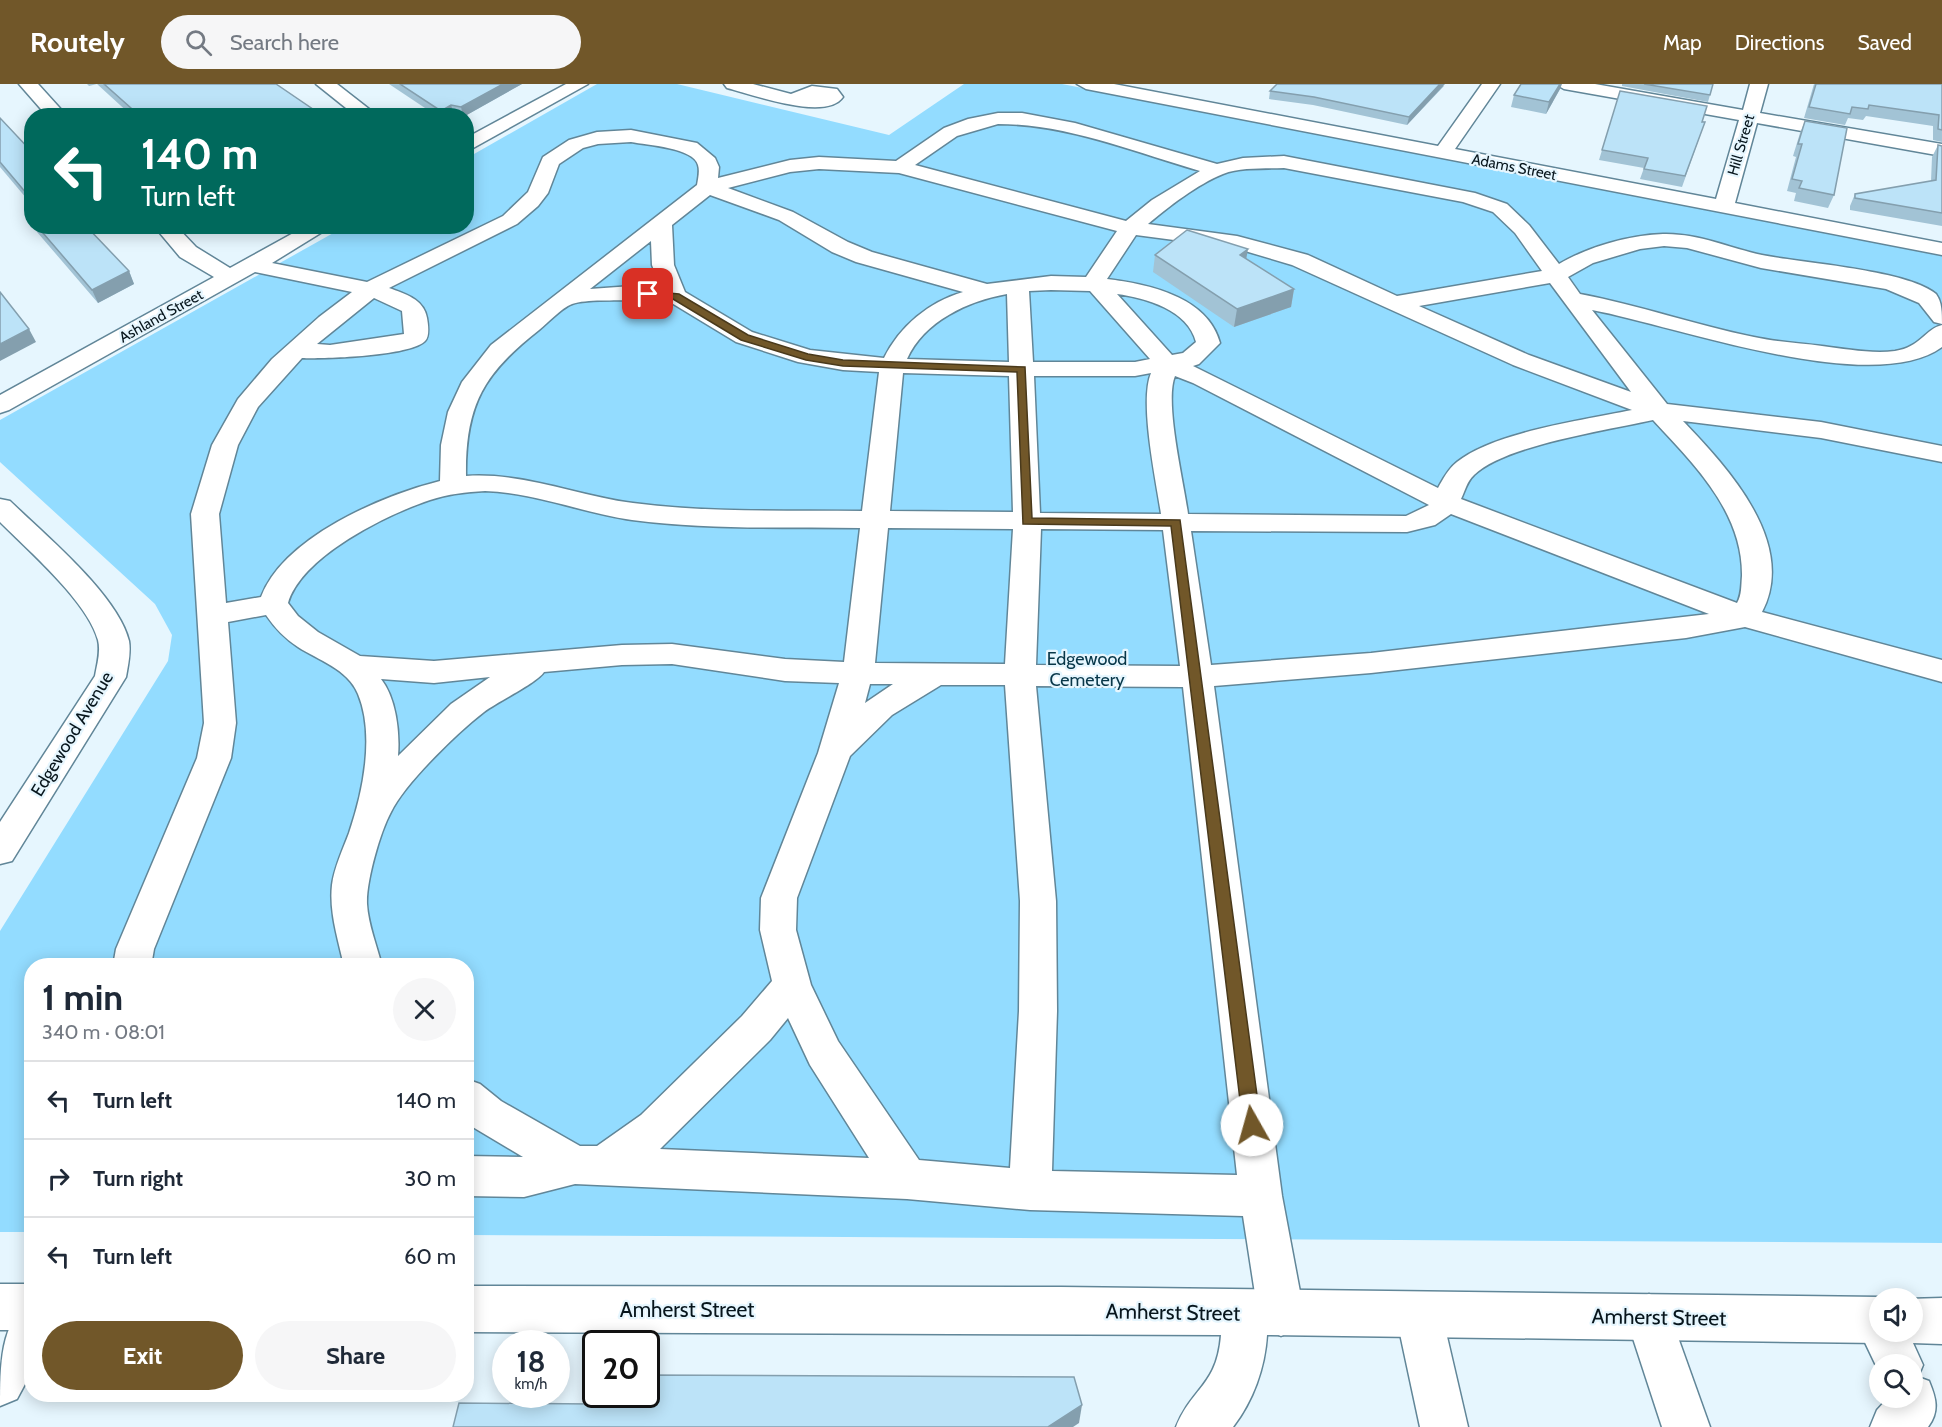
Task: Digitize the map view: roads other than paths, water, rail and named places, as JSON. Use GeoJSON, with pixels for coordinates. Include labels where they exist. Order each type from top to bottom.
{"type":"FeatureCollection","features":[{"type":"Feature","properties":{"kind":"street"},"geometry":{"type":"LineString","coordinates":[[28,84],[50,108]]}},
{"type":"Feature","properties":{"kind":"street"},"geometry":{"type":"LineString","coordinates":[[325,84],[358,108]]}},
{"type":"Feature","properties":{"kind":"street"},"geometry":{"type":"LineString","coordinates":[[474,142],[579,84]]}},
{"type":"Feature","properties":{"kind":"street"},"geometry":{"type":"LineString","coordinates":[[733,84],[794,99]]}},
{"type":"Feature","properties":{"kind":"street","name":"Adams Street"},"geometry":{"type":"LineString","coordinates":[[1086,84],[1942,249]]}},
{"type":"Feature","properties":{"kind":"street"},"geometry":{"type":"LineString","coordinates":[[1443,153],[1491,84]]}},
{"type":"Feature","properties":{"kind":"street"},"geometry":{"type":"LineString","coordinates":[[1564,84],[1942,150]]}},
{"type":"Feature","properties":{"kind":"street","name":"Hill Street"},"geometry":{"type":"LineString","coordinates":[[1724,207],[1759,84]]}},
{"type":"Feature","properties":{"kind":"street"},"geometry":{"type":"LineString","coordinates":[[1206,107],[1221,92]]}},
{"type":"Feature","properties":{"kind":"street"},"geometry":{"type":"LineString","coordinates":[[900,167],[939,136],[981,122],[1016,117],[1062,123],[1216,170]]}},
{"type":"Feature","properties":{"kind":"street"},"geometry":{"type":"LineString","coordinates":[[133,958],[135,949],[198,802],[214,758],[220,723],[205,514],[225,445],[247,404],[296,350],[327,322],[370,290],[510,220],[538,193],[550,161],[576,144],[597,138],[624,135],[690,147],[705,158],[709,167],[707,187]]}},
{"type":"Feature","properties":{"kind":"street"},"geometry":{"type":"LineString","coordinates":[[1094,282],[1130,228],[1159,204],[1216,170],[1243,164],[1284,162],[1489,203],[1500,208],[1522,230],[1554,276],[1659,411],[1731,492],[1747,524],[1754,553],[1756,593],[1745,617]]}},
{"type":"Feature","properties":{"kind":"street"},"geometry":{"type":"LineString","coordinates":[[453,485],[452,447],[455,421],[477,374],[499,350],[707,187],[790,166],[819,163],[900,167],[1130,228],[1192,235],[1270,249],[1300,260],[1521,360],[1659,411],[1821,430],[1942,453]]}},
{"type":"Feature","properties":{"kind":"street"},"geometry":{"type":"LineString","coordinates":[[707,187],[786,216],[840,247],[864,257],[986,291]]}},
{"type":"Feature","properties":{"kind":"street"},"geometry":{"type":"LineString","coordinates":[[661,222],[663,265],[675,296]]}},
{"type":"Feature","properties":{"kind":"street"},"geometry":{"type":"LineString","coordinates":[[171,234],[188,252],[230,277]]}},
{"type":"Feature","properties":{"kind":"street","name":"Ashland Street"},"geometry":{"type":"LineString","coordinates":[[0,405],[308,234]]}},
{"type":"Feature","properties":{"kind":"street"},"geometry":{"type":"LineString","coordinates":[[1394,303],[1554,276],[1585,258],[1639,243],[1664,240],[1688,242],[1761,261],[1891,283],[1927,298],[1942,317]]}},
{"type":"Feature","properties":{"kind":"street"},"geometry":{"type":"LineString","coordinates":[[252,265],[389,294],[412,307],[416,318],[416,337],[381,346],[340,351],[296,350]]}},
{"type":"Feature","properties":{"kind":"street"},"geometry":{"type":"LineString","coordinates":[[1094,282],[1167,364],[1202,378],[1446,503],[1745,617],[1942,671]]}},
{"type":"Feature","properties":{"kind":"street"},"geometry":{"type":"LineString","coordinates":[[568,297],[632,293],[675,296],[744,338],[806,357],[843,363],[892,366],[1135,369],[1191,359],[1208,343],[1202,323],[1184,309],[1147,293],[1094,282],[986,291],[962,299],[910,333],[897,352],[892,366],[858,673],[834,753],[779,898],[778,930],[792,985],[824,1053],[907,1179]]}},
{"type":"Feature","properties":{"kind":"street"},"geometry":{"type":"LineString","coordinates":[[1018,287],[1027,522],[1020,676],[1038,902],[1038,1011],[1030,1190]]}},
{"type":"Feature","properties":{"kind":"street"},"geometry":{"type":"LineString","coordinates":[[1572,299],[1625,309],[1753,344],[1855,357],[1894,358],[1917,353],[1933,343],[1942,332]]}},
{"type":"Feature","properties":{"kind":"street"},"geometry":{"type":"LineString","coordinates":[[1167,364],[1159,384],[1160,408],[1197,677],[1261,1196],[1262,1314],[1245,1337],[1239,1370],[1220,1407],[1200,1427]]}},
{"type":"Feature","properties":{"kind":"street"},"geometry":{"type":"LineString","coordinates":[[361,958],[349,906],[350,882],[375,807],[382,752],[380,718],[373,690],[354,666],[307,639],[287,623],[273,604],[276,589],[296,566],[346,528],[407,500],[453,485],[487,483],[522,488],[610,508],[692,518],[1407,524],[1428,520],[1440,513],[1452,484],[1463,470],[1477,460],[1541,437],[1659,411]]}},
{"type":"Feature","properties":{"kind":"street","name":"Edgewood Avenue"},"geometry":{"type":"LineString","coordinates":[[0,507],[91,601],[105,619],[113,637],[114,657],[110,677],[0,851]]}},
{"type":"Feature","properties":{"kind":"street"},"geometry":{"type":"LineString","coordinates":[[211,615],[273,604]]}},
{"type":"Feature","properties":{"kind":"street"},"geometry":{"type":"LineString","coordinates":[[354,666],[434,672],[622,655],[672,654],[785,670],[936,675],[1197,677],[1464,653],[1686,628],[1745,617]]}},
{"type":"Feature","properties":{"kind":"street"},"geometry":{"type":"LineString","coordinates":[[375,807],[423,747],[456,716],[483,694],[551,661]]}},
{"type":"Feature","properties":{"kind":"street"},"geometry":{"type":"LineString","coordinates":[[834,753],[862,723],[894,695],[936,675]]}},
{"type":"Feature","properties":{"kind":"street"},"geometry":{"type":"LineString","coordinates":[[588,1166],[656,1128],[756,1028],[792,985]]}},
{"type":"Feature","properties":{"kind":"street"},"geometry":{"type":"LineString","coordinates":[[474,1104],[486,1114],[588,1166]]}},
{"type":"Feature","properties":{"kind":"street"},"geometry":{"type":"LineString","coordinates":[[474,1176],[524,1177],[588,1166],[907,1179],[1030,1190],[1261,1196]]}},
{"type":"Feature","properties":{"kind":"street"},"geometry":{"type":"LineString","coordinates":[[0,1307],[24,1307]]}},
{"type":"Feature","properties":{"kind":"street","name":"Amherst Street"},"geometry":{"type":"LineString","coordinates":[[474,1309],[1649,1317],[1869,1323]]}},
{"type":"Feature","properties":{"kind":"street"},"geometry":{"type":"LineString","coordinates":[[1419,1315],[1444,1427]]}},
{"type":"Feature","properties":{"kind":"street"},"geometry":{"type":"LineString","coordinates":[[1649,1317],[1686,1427]]}},
{"type":"Feature","properties":{"kind":"street","name":"Amherst Street"},"geometry":{"type":"LineString","coordinates":[[1923,1322],[1942,1321]]}},
{"type":"Feature","properties":{"kind":"street"},"geometry":{"type":"LineString","coordinates":[[0,1382],[24,1338]]}},
{"type":"Feature","properties":{"kind":"street"},"geometry":{"type":"LineString","coordinates":[[1894,1427],[1912,1408]]}},
{"type":"Feature","properties":{"kind":"park label","name":"Edgewood Cemetery"},"geometry":{"type":"Point","coordinates":[1087,669]}}]}
